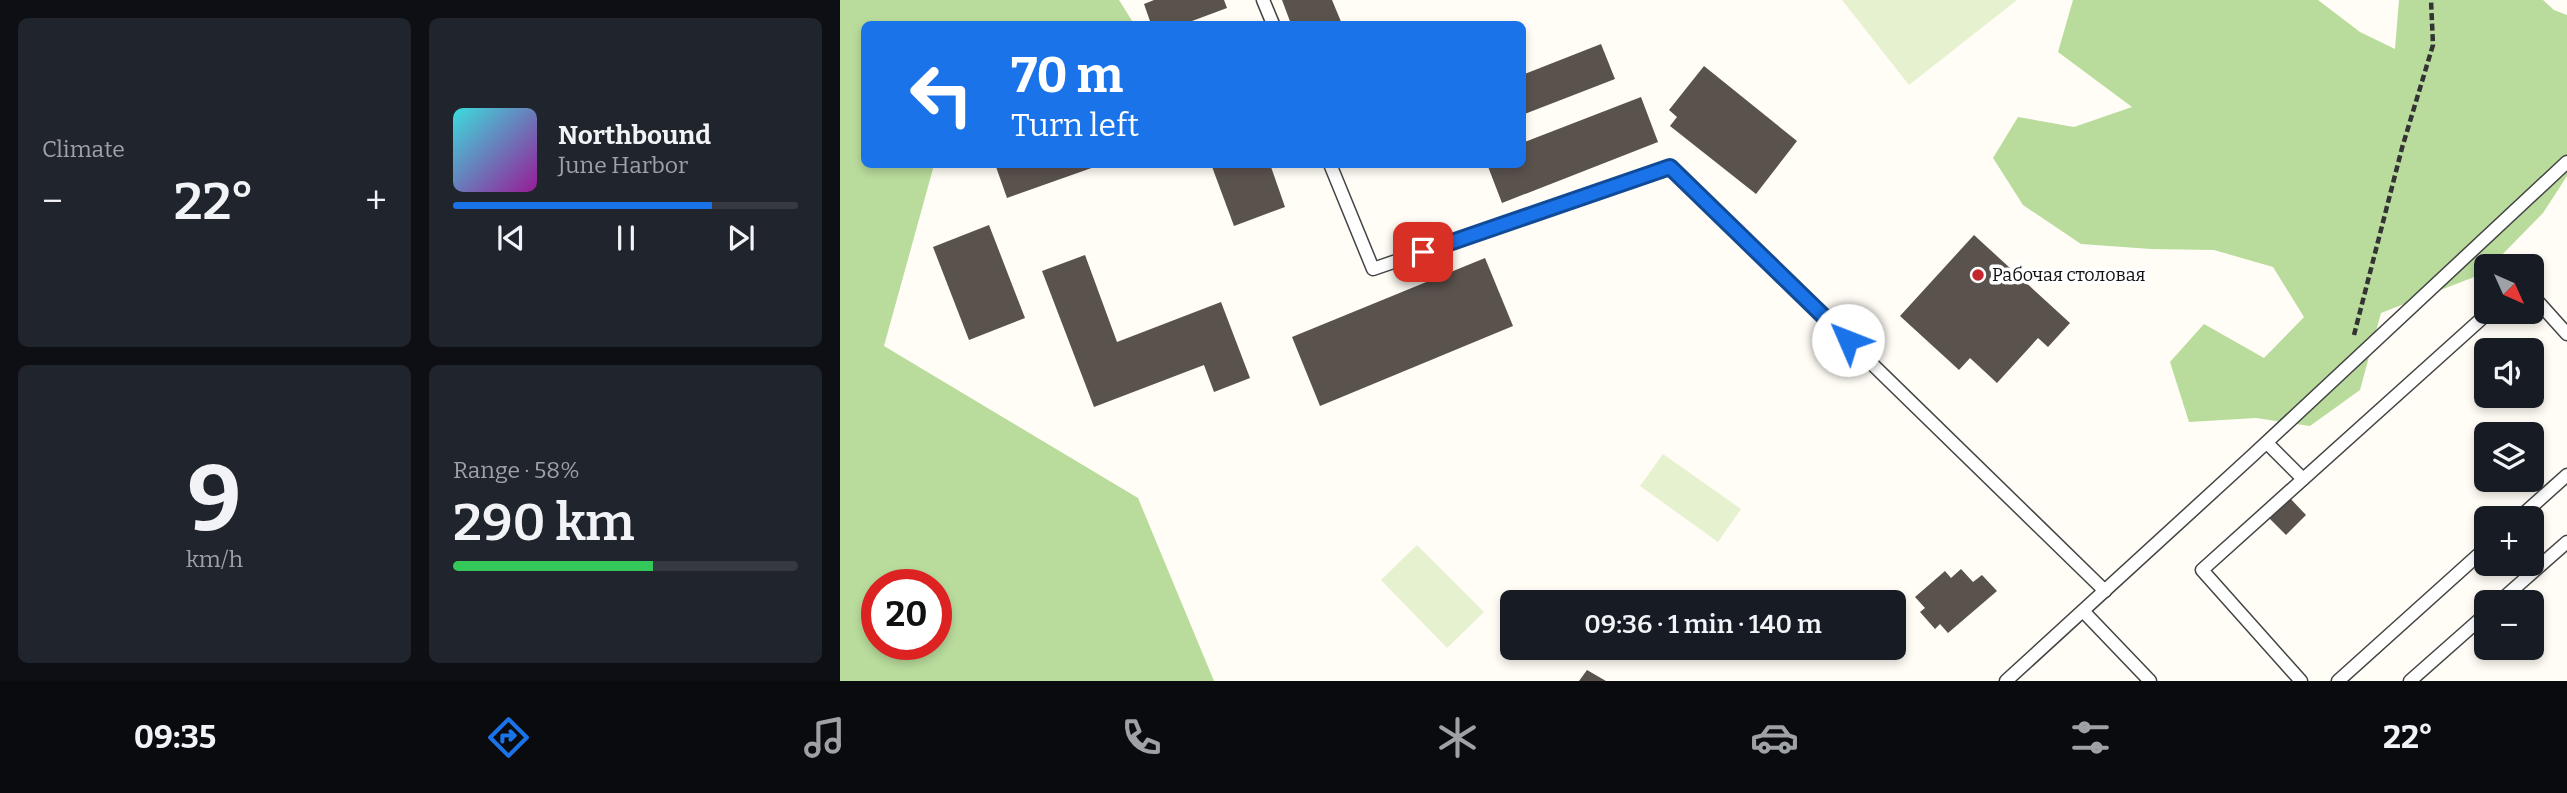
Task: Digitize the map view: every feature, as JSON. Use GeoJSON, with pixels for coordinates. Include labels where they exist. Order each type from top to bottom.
{"type":"FeatureCollection","features":[{"type":"Feature","properties":{"kind":"lane"},"geometry":{"type":"LineString","coordinates":[[1263,0],[1272,21]]}},
{"type":"Feature","properties":{"kind":"lane"},"geometry":{"type":"LineString","coordinates":[[2006,681],[2267,443],[2567,162]]}},
{"type":"Feature","properties":{"kind":"lane"},"geometry":{"type":"LineString","coordinates":[[1332,168],[1373,269],[1670,167],[2105,591]]}},
{"type":"Feature","properties":{"kind":"lane"},"geometry":{"type":"LineString","coordinates":[[2544,308],[2567,334]]}},
{"type":"Feature","properties":{"kind":"lane"},"geometry":{"type":"LineString","coordinates":[[2301,681],[2202,570],[2476,324]]}},
{"type":"Feature","properties":{"kind":"lane"},"geometry":{"type":"LineString","coordinates":[[2267,443],[2303,480]]}},
{"type":"Feature","properties":{"kind":"lane"},"geometry":{"type":"LineString","coordinates":[[2532,506],[2567,475]]}},
{"type":"Feature","properties":{"kind":"lane"},"geometry":{"type":"LineString","coordinates":[[2513,590],[2567,542]]}},
{"type":"Feature","properties":{"kind":"lane"},"geometry":{"type":"LineString","coordinates":[[2343,679],[2474,559]]}},
{"type":"Feature","properties":{"kind":"lane"},"geometry":{"type":"LineString","coordinates":[[2083,611],[2151,681]]}},
{"type":"Feature","properties":{"kind":"lane"},"geometry":{"type":"LineString","coordinates":[[2410,681],[2474,624]]}},
{"type":"Feature","properties":{"kind":"path"},"geometry":{"type":"LineString","coordinates":[[2349,346],[2358,325],[2402,148],[2433,45],[2431,0]]}},
{"type":"Feature","properties":{"kind":"green space"},"geometry":{"type":"Polygon","coordinates":[[[840,0],[1119,0],[1132,21],[861,21],[861,168],[933,168],[884,346],[1138,498],[1214,681],[840,681],[840,0]]]}},
{"type":"Feature","properties":{"kind":"green space"},"geometry":{"type":"Polygon","coordinates":[[[1842,0],[2017,0],[1909,85],[1842,0]]]}},
{"type":"Feature","properties":{"kind":"green space"},"geometry":{"type":"Polygon","coordinates":[[[2073,0],[2318,0],[2360,32],[2395,49],[2399,0],[2543,0],[2554,10],[2567,15],[2567,176],[2543,213],[2503,254],[2474,254],[2474,277],[2381,313],[2360,390],[2310,426],[2256,418],[2189,422],[2170,362],[2204,324],[2264,358],[2304,317],[2273,267],[2214,250],[2081,244],[2023,205],[1993,158],[2018,117],[2074,127],[2132,107],[2058,52],[2073,0]]]}},
{"type":"Feature","properties":{"kind":"green space"},"geometry":{"type":"Polygon","coordinates":[[[1663,454],[1741,509],[1718,542],[1640,486],[1663,454]]]}},
{"type":"Feature","properties":{"kind":"green space"},"geometry":{"type":"Polygon","coordinates":[[[1417,545],[1484,612],[1447,648],[1381,580],[1417,545]]]}},
{"type":"Feature","properties":{"kind":"building"},"geometry":{"type":"Polygon","coordinates":[[[1154,0],[1224,0],[1227,8],[1192,21],[1150,21],[1144,4],[1154,0]]]}},
{"type":"Feature","properties":{"kind":"building"},"geometry":{"type":"Polygon","coordinates":[[[1282,0],[1332,0],[1341,21],[1290,21],[1282,0]]]}},
{"type":"Feature","properties":{"kind":"building"},"geometry":{"type":"Polygon","coordinates":[[[1601,44],[1615,79],[1526,113],[1526,73],[1601,44]]]}},
{"type":"Feature","properties":{"kind":"building"},"geometry":{"type":"Polygon","coordinates":[[[1704,66],[1797,141],[1756,194],[1670,126],[1677,117],[1669,110],[1704,66]]]}},
{"type":"Feature","properties":{"kind":"building"},"geometry":{"type":"Polygon","coordinates":[[[1641,97],[1658,142],[1502,203],[1489,168],[1526,168],[1526,141],[1641,97]]]}},
{"type":"Feature","properties":{"kind":"building"},"geometry":{"type":"Polygon","coordinates":[[[996,168],[1092,168],[1007,198],[996,168]]]}},
{"type":"Feature","properties":{"kind":"building"},"geometry":{"type":"Polygon","coordinates":[[[1212,168],[1271,168],[1285,207],[1234,226],[1212,168]]]}},
{"type":"Feature","properties":{"kind":"building"},"geometry":{"type":"Polygon","coordinates":[[[989,225],[1025,318],[969,340],[933,247],[989,225]]]}},
{"type":"Feature","properties":{"kind":"building","name":"Рабочая столовая"},"geometry":{"type":"Polygon","coordinates":[[[1974,235],[2070,323],[2048,347],[2038,338],[1997,383],[1970,358],[1959,370],[1900,316],[1974,235]]]}},
{"type":"Feature","properties":{"kind":"building"},"geometry":{"type":"Polygon","coordinates":[[[1085,255],[1117,342],[1221,302],[1250,378],[1214,392],[1204,365],[1094,407],[1042,271],[1085,255]]]}},
{"type":"Feature","properties":{"kind":"building"},"geometry":{"type":"Polygon","coordinates":[[[1485,258],[1513,326],[1320,406],[1292,337],[1485,258]]]}},
{"type":"Feature","properties":{"kind":"building"},"geometry":{"type":"Polygon","coordinates":[[[2288,496],[2306,515],[2286,535],[2268,517],[2288,496]]]}},
{"type":"Feature","properties":{"kind":"building"},"geometry":{"type":"Polygon","coordinates":[[[1961,569],[1973,582],[1982,575],[1997,591],[1948,633],[1940,624],[1935,629],[1920,612],[1925,608],[1915,597],[1945,571],[1951,578],[1961,569]]]}},
{"type":"Feature","properties":{"kind":"building"},"geometry":{"type":"Polygon","coordinates":[[[1587,670],[1606,681],[1579,681],[1587,670]]]}},
{"type":"Feature","properties":{"kind":"place","name":"Рабочая столовая"},"geometry":{"type":"Point","coordinates":[1978,275]}},
{"type":"Feature","properties":{"kind":"route"},"geometry":{"type":"LineString","coordinates":[[1423,252],[1670,167],[1848,340]]}}]}
